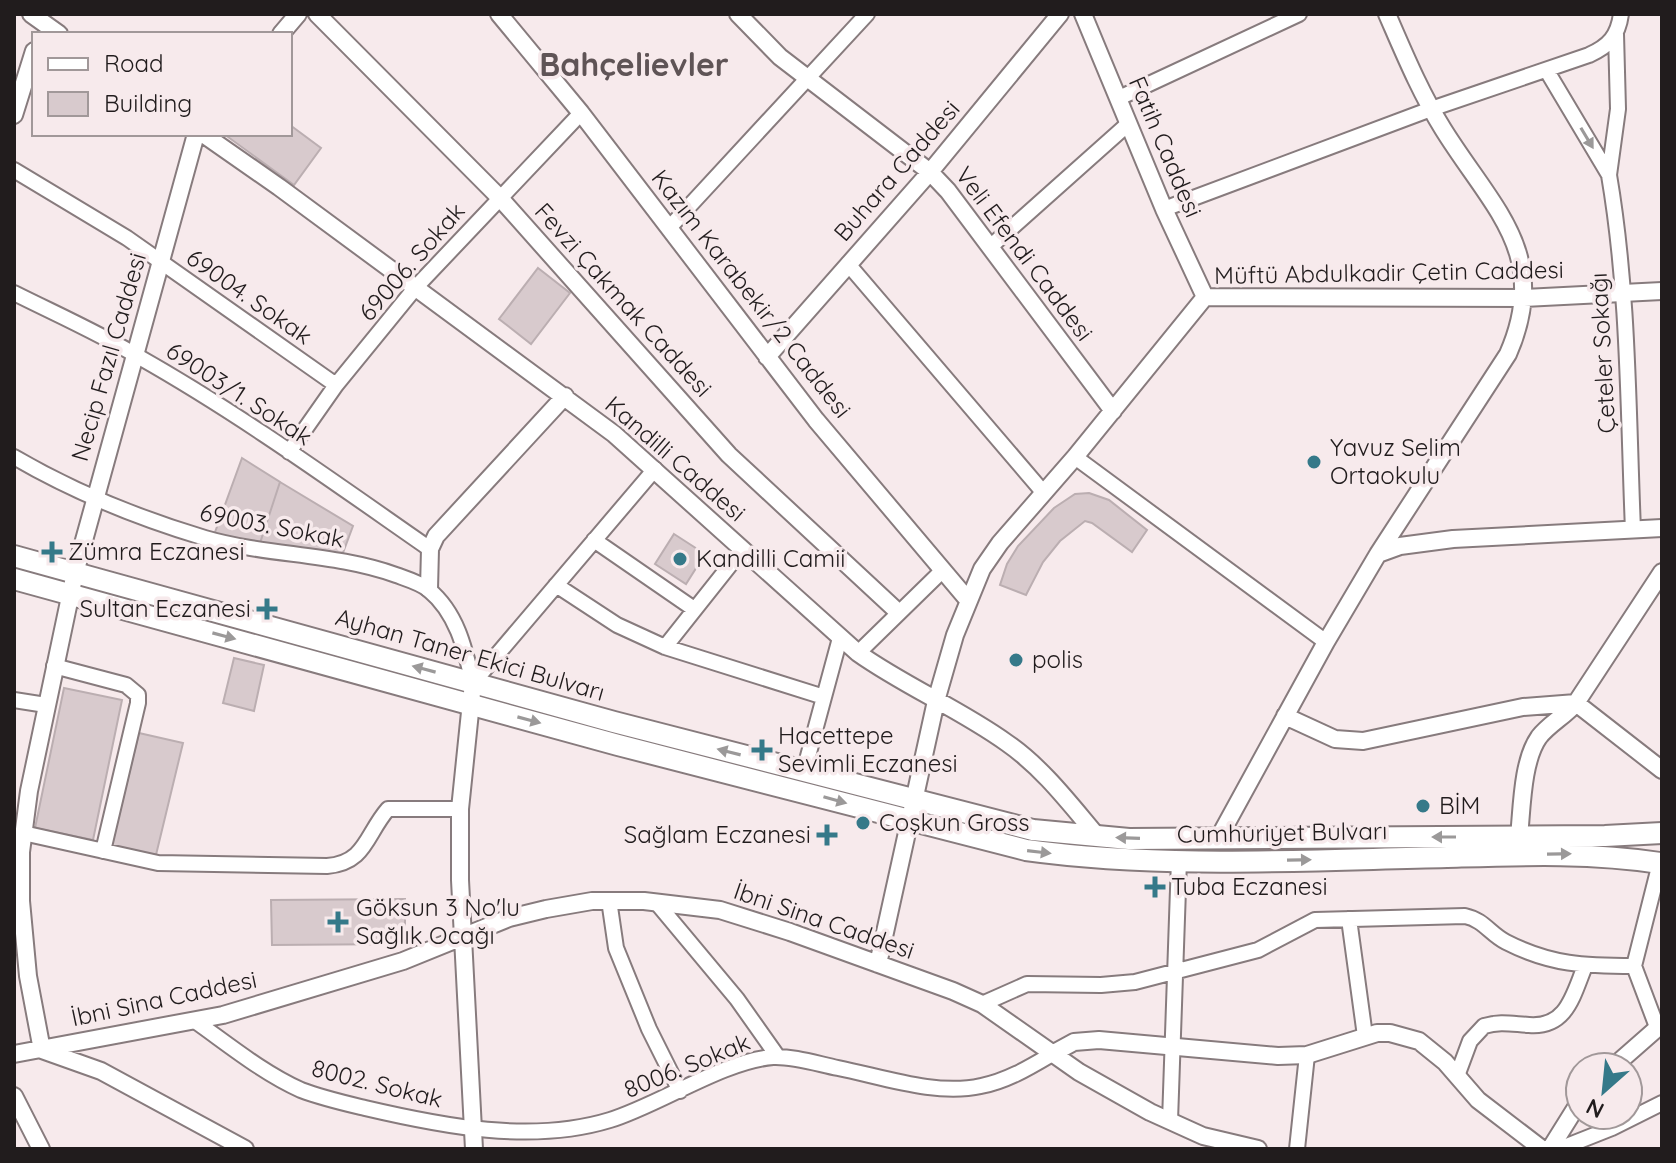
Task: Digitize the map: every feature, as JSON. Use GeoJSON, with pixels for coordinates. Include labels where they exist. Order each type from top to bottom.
{"type":"FeatureCollection","features":[{"type":"Feature","properties":{"kind":"main road","name":"Ayhan Taner Ekici Bulvarı"},"geometry":{"type":"LineString","coordinates":[[14,556],[913,800]]}},
{"type":"Feature","properties":{"kind":"main road","name":"Ayhan Taner Ekici Bulvarı"},"geometry":{"type":"LineString","coordinates":[[14,579],[909,821]]}},
{"type":"Feature","properties":{"kind":"main road","name":"Cumhuriyet Bulvarı"},"geometry":{"type":"LineString","coordinates":[[913,800],[1011,825],[1098,837],[1218,839],[1662,834]]}},
{"type":"Feature","properties":{"kind":"main road","name":"Cumhuriyet Bulvarı"},"geometry":{"type":"LineString","coordinates":[[909,821],[1026,850],[1077,856],[1179,860],[1584,854],[1661,863]]}},
{"type":"Feature","properties":{"kind":"main road","name":"Cumhuriyet Bulvarı"},"geometry":{"type":"LineString","coordinates":[[1661,863],[1652,849],[1662,834]]}},
{"type":"Feature","properties":{"kind":"street"},"geometry":{"type":"LineString","coordinates":[[283,32],[298,14]]}},
{"type":"Feature","properties":{"kind":"street","name":"Fevzi Çakmak Caddesi"},"geometry":{"type":"LineString","coordinates":[[317,14],[499,197],[729,455],[898,612]]}},
{"type":"Feature","properties":{"kind":"street","name":"Kazım Karabekir/2 Caddesi"},"geometry":{"type":"LineString","coordinates":[[499,14],[581,113],[816,420],[968,600]]}},
{"type":"Feature","properties":{"kind":"street","name":"Veli Efendi Caddesi"},"geometry":{"type":"LineString","coordinates":[[738,14],[780,57],[930,172],[948,191],[1113,411]]}},
{"type":"Feature","properties":{"kind":"street"},"geometry":{"type":"LineString","coordinates":[[670,227],[867,14]]}},
{"type":"Feature","properties":{"kind":"street","name":"Buhara Caddesi"},"geometry":{"type":"LineString","coordinates":[[767,357],[930,172],[1060,14]]}},
{"type":"Feature","properties":{"kind":"street","name":"Fatih Caddesi"},"geometry":{"type":"LineString","coordinates":[[1083,14],[1164,209],[1205,297]]}},
{"type":"Feature","properties":{"kind":"street"},"geometry":{"type":"LineString","coordinates":[[1119,98],[1299,14]]}},
{"type":"Feature","properties":{"kind":"street"},"geometry":{"type":"LineString","coordinates":[[1218,839],[1378,554],[1508,354],[1516,336],[1524,298],[1523,274],[1512,233],[1431,109],[1387,14]]}},
{"type":"Feature","properties":{"kind":"street","name":"Çeteler Sokağı"},"geometry":{"type":"LineString","coordinates":[[1621,14],[1616,34],[1618,109],[1609,175],[1624,293],[1633,530]]}},
{"type":"Feature","properties":{"kind":"street"},"geometry":{"type":"LineString","coordinates":[[1164,209],[1431,109],[1547,71],[1601,50],[1616,34]]}},
{"type":"Feature","properties":{"kind":"street"},"geometry":{"type":"LineString","coordinates":[[14,115],[32,57]]}},
{"type":"Feature","properties":{"kind":"street","name":"Çeteler Sokağı"},"geometry":{"type":"LineString","coordinates":[[1547,71],[1609,175]]}},
{"type":"Feature","properties":{"kind":"street","name":"69006. Sokak"},"geometry":{"type":"LineString","coordinates":[[289,452],[336,385],[416,287],[581,113]]}},
{"type":"Feature","properties":{"kind":"street"},"geometry":{"type":"LineString","coordinates":[[990,247],[1128,124]]}},
{"type":"Feature","properties":{"kind":"street","name":"Necip Fazıl Caddesi"},"geometry":{"type":"LineString","coordinates":[[42,1050],[24,938],[21,889],[23,833],[70,593],[195,136]]}},
{"type":"Feature","properties":{"kind":"street","name":"Kandilli Caddesi"},"geometry":{"type":"LineString","coordinates":[[206,136],[565,396],[655,469],[858,653],[888,675],[969,718],[1030,761],[1098,837]]}},
{"type":"Feature","properties":{"kind":"street","name":"69004. Sokak"},"geometry":{"type":"LineString","coordinates":[[14,170],[127,238],[336,385]]}},
{"type":"Feature","properties":{"kind":"street"},"geometry":{"type":"LineString","coordinates":[[848,264],[1043,492]]}},
{"type":"Feature","properties":{"kind":"street","name":"Müftü Abdulkadir Çetin Caddesi"},"geometry":{"type":"LineString","coordinates":[[878,964],[936,701],[968,600],[982,569],[1000,543],[1075,457],[1205,297],[1524,298],[1662,291]]}},
{"type":"Feature","properties":{"kind":"street","name":"69003/1. Sokak"},"geometry":{"type":"LineString","coordinates":[[14,293],[137,355],[289,452],[430,549]]}},
{"type":"Feature","properties":{"kind":"street"},"geometry":{"type":"LineString","coordinates":[[474,1149],[461,936],[460,809],[473,683],[460,634],[429,589],[430,549],[436,536],[565,396]]}},
{"type":"Feature","properties":{"kind":"street","name":"69003. Sokak"},"geometry":{"type":"LineString","coordinates":[[14,457],[94,499],[205,538],[357,564],[383,570],[429,589]]}},
{"type":"Feature","properties":{"kind":"street"},"geometry":{"type":"LineString","coordinates":[[1075,457],[1326,642]]}},
{"type":"Feature","properties":{"kind":"street"},"geometry":{"type":"LineString","coordinates":[[473,683],[655,469]]}},
{"type":"Feature","properties":{"kind":"street"},"geometry":{"type":"LineString","coordinates":[[1378,554],[1400,546],[1453,539],[1662,528]]}},
{"type":"Feature","properties":{"kind":"street"},"geometry":{"type":"LineString","coordinates":[[594,540],[694,609]]}},
{"type":"Feature","properties":{"kind":"street"},"geometry":{"type":"LineString","coordinates":[[665,647],[742,550]]}},
{"type":"Feature","properties":{"kind":"street"},"geometry":{"type":"LineString","coordinates":[[858,653],[943,570]]}},
{"type":"Feature","properties":{"kind":"street"},"geometry":{"type":"LineString","coordinates":[[1519,837],[1524,786],[1539,738],[1576,703],[1662,572]]}},
{"type":"Feature","properties":{"kind":"street"},"geometry":{"type":"LineString","coordinates":[[556,585],[617,625],[665,647],[824,697]]}},
{"type":"Feature","properties":{"kind":"street"},"geometry":{"type":"LineString","coordinates":[[804,771],[840,638]]}},
{"type":"Feature","properties":{"kind":"street"},"geometry":{"type":"LineString","coordinates":[[54,666],[126,685],[138,695],[103,851]]}},
{"type":"Feature","properties":{"kind":"street"},"geometry":{"type":"LineString","coordinates":[[14,700],[46,705]]}},
{"type":"Feature","properties":{"kind":"street"},"geometry":{"type":"LineString","coordinates":[[1285,716],[1335,739],[1363,741],[1504,710],[1540,704],[1576,703],[1662,770]]}},
{"type":"Feature","properties":{"kind":"street"},"geometry":{"type":"LineString","coordinates":[[23,833],[172,865],[338,865],[355,857],[388,809],[460,809]]}},
{"type":"Feature","properties":{"kind":"street"},"geometry":{"type":"LineString","coordinates":[[1170,1121],[1179,860]]}},
{"type":"Feature","properties":{"kind":"street"},"geometry":{"type":"LineString","coordinates":[[1631,1051],[1660,1025],[1634,966],[1661,863]]}},
{"type":"Feature","properties":{"kind":"street"},"geometry":{"type":"LineString","coordinates":[[609,900],[616,948],[649,1029],[680,1091]]}},
{"type":"Feature","properties":{"kind":"street","name":"İbni Sina Caddesi"},"geometry":{"type":"LineString","coordinates":[[14,1054],[223,1015],[403,961],[461,936],[534,912],[609,900],[656,902],[720,910],[953,991],[982,1004],[1052,1054],[1124,1098],[1203,1136],[1258,1149]]}},
{"type":"Feature","properties":{"kind":"street"},"geometry":{"type":"LineString","coordinates":[[656,902],[737,999],[778,1057]]}},
{"type":"Feature","properties":{"kind":"street"},"geometry":{"type":"LineString","coordinates":[[982,1004],[1027,984],[1114,985],[1176,972],[1258,950],[1315,920],[1465,916],[1478,919],[1499,938],[1546,959],[1585,966],[1634,966]]}},
{"type":"Feature","properties":{"kind":"street"},"geometry":{"type":"LineString","coordinates":[[1349,919],[1365,1036]]}},
{"type":"Feature","properties":{"kind":"street"},"geometry":{"type":"LineString","coordinates":[[1457,1076],[1470,1041],[1484,1026],[1495,1023],[1542,1025],[1564,1014],[1585,966]]}},
{"type":"Feature","properties":{"kind":"street","name":"8002. Sokak"},"geometry":{"type":"LineString","coordinates":[[195,1021],[257,1065],[303,1090],[378,1111],[473,1128]]}},
{"type":"Feature","properties":{"kind":"street"},"geometry":{"type":"LineString","coordinates":[[1052,1054],[1074,1042],[1086,1040],[1267,1055],[1307,1055],[1365,1036],[1390,1033],[1419,1041],[1438,1055],[1478,1100],[1542,1149]]}},
{"type":"Feature","properties":{"kind":"street"},"geometry":{"type":"LineString","coordinates":[[42,1050],[101,1071],[245,1149]]}},
{"type":"Feature","properties":{"kind":"street","name":"8006. Sokak"},"geometry":{"type":"LineString","coordinates":[[473,1128],[549,1131],[591,1125],[612,1120],[747,1063],[778,1057],[914,1083],[963,1089],[980,1087],[1012,1076],[1052,1054]]}},
{"type":"Feature","properties":{"kind":"street"},"geometry":{"type":"LineString","coordinates":[[1297,1149],[1307,1055]]}},
{"type":"Feature","properties":{"kind":"street"},"geometry":{"type":"LineString","coordinates":[[14,1096],[39,1145],[52,1149]]}},
{"type":"Feature","properties":{"kind":"street"},"geometry":{"type":"LineString","coordinates":[[1559,1149],[1612,1128],[1662,1103]]}},
{"type":"Feature","properties":{"kind":"street"},"geometry":{"type":"LineString","coordinates":[[1550,1149],[1564,1127]]}},
{"type":"Feature","properties":{"kind":"building"},"geometry":{"type":"Polygon","coordinates":[[[292,126],[321,148],[294,185],[228,137],[292,136],[292,126]]]}},
{"type":"Feature","properties":{"kind":"building"},"geometry":{"type":"Polygon","coordinates":[[[538,268],[570,293],[531,344],[499,319],[538,268]]]}},
{"type":"Feature","properties":{"kind":"building"},"geometry":{"type":"Polygon","coordinates":[[[242,458],[280,482],[260,543],[214,535],[242,458]]]}},
{"type":"Feature","properties":{"kind":"building"},"geometry":{"type":"Polygon","coordinates":[[[280,482],[353,526],[341,558],[260,543],[280,482]]]}},
{"type":"Feature","properties":{"kind":"building"},"geometry":{"type":"Polygon","coordinates":[[[1089,493],[1109,500],[1147,530],[1132,552],[1085,521],[1060,541],[1043,562],[1026,595],[1000,585],[1007,564],[1018,546],[1054,508],[1075,494],[1089,493]]]}},
{"type":"Feature","properties":{"kind":"building","name":"Kandilli Camii"},"geometry":{"type":"Polygon","coordinates":[[[674,534],[705,554],[686,584],[655,564],[674,534]]]}},
{"type":"Feature","properties":{"kind":"building"},"geometry":{"type":"Polygon","coordinates":[[[234,658],[264,665],[254,711],[223,703],[234,658]]]}},
{"type":"Feature","properties":{"kind":"building"},"geometry":{"type":"Polygon","coordinates":[[[64,688],[122,700],[93,840],[35,828],[64,688]]]}},
{"type":"Feature","properties":{"kind":"building"},"geometry":{"type":"Polygon","coordinates":[[[139,733],[183,743],[155,859],[111,848],[139,733]]]}},
{"type":"Feature","properties":{"kind":"building","name":"Göksun 3 No'lu Sağlık Ocağı"},"geometry":{"type":"Polygon","coordinates":[[[405,899],[405,944],[272,945],[271,900],[405,899]]]}},
{"type":"Feature","properties":{"kind":"place","name":"Yavuz Selim Ortaokulu"},"geometry":{"type":"Point","coordinates":[1314,462]}},
{"type":"Feature","properties":{"kind":"place","name":"Zümra Eczanesi"},"geometry":{"type":"Point","coordinates":[52,552]}},
{"type":"Feature","properties":{"kind":"place","name":"Kandilli Camii"},"geometry":{"type":"Point","coordinates":[680,559]}},
{"type":"Feature","properties":{"kind":"place","name":"Sultan Eczanesi"},"geometry":{"type":"Point","coordinates":[267,609]}},
{"type":"Feature","properties":{"kind":"place","name":"polis"},"geometry":{"type":"Point","coordinates":[1016,660]}},
{"type":"Feature","properties":{"kind":"place","name":"Hacettepe Sevimli Eczanesi"},"geometry":{"type":"Point","coordinates":[762,750]}},
{"type":"Feature","properties":{"kind":"place","name":"BİM"},"geometry":{"type":"Point","coordinates":[1423,806]}},
{"type":"Feature","properties":{"kind":"place","name":"Coşkun Gross"},"geometry":{"type":"Point","coordinates":[863,823]}},
{"type":"Feature","properties":{"kind":"place","name":"Sağlam Eczanesi"},"geometry":{"type":"Point","coordinates":[827,835]}},
{"type":"Feature","properties":{"kind":"place","name":"Tuba Eczanesi"},"geometry":{"type":"Point","coordinates":[1155,887]}},
{"type":"Feature","properties":{"kind":"place","name":"Göksun 3 No'lu Sağlık Ocağı"},"geometry":{"type":"Point","coordinates":[338,922]}},
{"type":"Feature","properties":{"kind":"district","name":"Bahçelievler"},"geometry":{"type":"Point","coordinates":[634,65]}}]}
